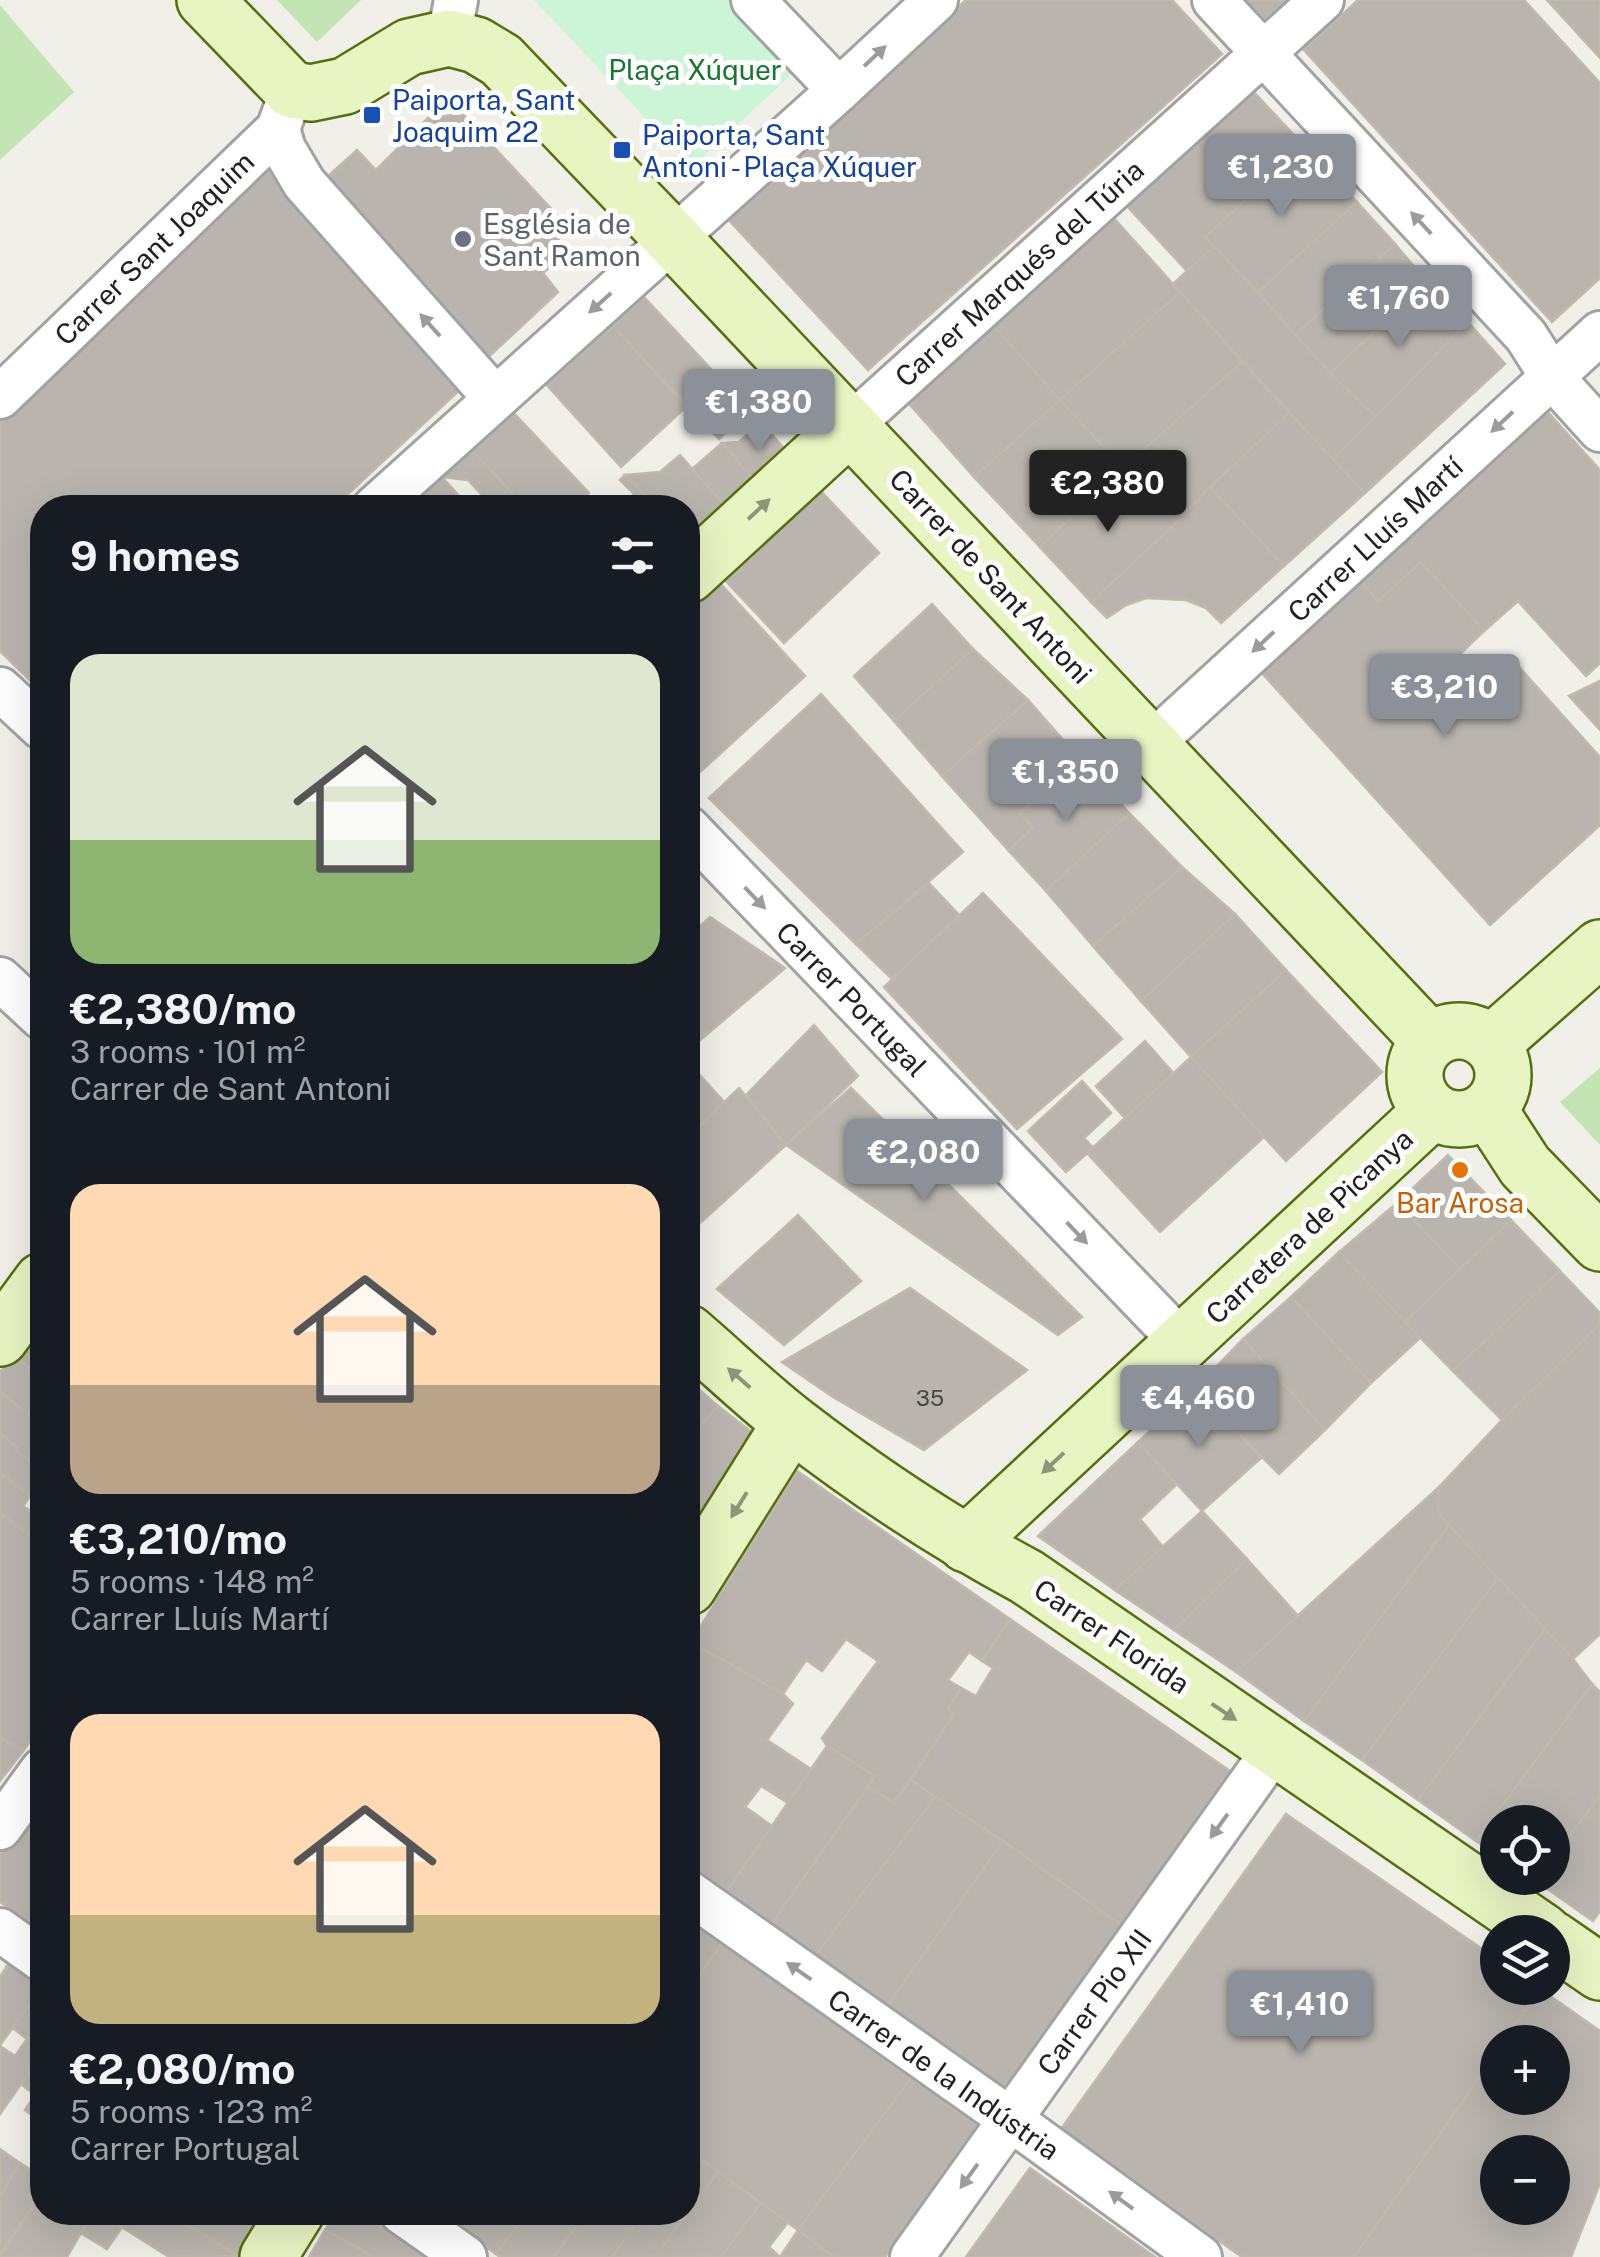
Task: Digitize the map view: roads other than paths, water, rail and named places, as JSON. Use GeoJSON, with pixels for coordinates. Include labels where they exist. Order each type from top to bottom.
{"type":"FeatureCollection","features":[{"type":"Feature","properties":{"kind":"street"},"geometry":{"type":"LineString","coordinates":[[206,0],[285,109],[284,149],[304,183],[495,398]]}},
{"type":"Feature","properties":{"kind":"street"},"geometry":{"type":"LineString","coordinates":[[753,0],[839,90]]}},
{"type":"Feature","properties":{"kind":"street"},"geometry":{"type":"LineString","coordinates":[[388,495],[936,0]]}},
{"type":"Feature","properties":{"kind":"street"},"geometry":{"type":"LineString","coordinates":[[1214,0],[1526,336],[1552,377],[1600,430]]}},
{"type":"Feature","properties":{"kind":"street","name":"Carrer Marqués del Túria"},"geometry":{"type":"LineString","coordinates":[[850,426],[1322,0]]}},
{"type":"Feature","properties":{"kind":"street","name":"Carrer de Sant Antoni"},"geometry":{"type":"LineString","coordinates":[[285,109],[311,93],[346,86],[452,19],[476,45],[501,60],[672,238],[1430,1041]]}},
{"type":"Feature","properties":{"kind":"street","name":"Carrer Sant Joaquim"},"geometry":{"type":"LineString","coordinates":[[0,396],[285,109]]}},
{"type":"Feature","properties":{"kind":"street","name":"Carrer Lluís Martí"},"geometry":{"type":"LineString","coordinates":[[1150,745],[1600,333]]}},
{"type":"Feature","properties":{"kind":"street"},"geometry":{"type":"LineString","coordinates":[[700,565],[850,426]]}},
{"type":"Feature","properties":{"kind":"street"},"geometry":{"type":"LineString","coordinates":[[0,689],[30,717]]}},
{"type":"Feature","properties":{"kind":"street","name":"Carrer Portugal"},"geometry":{"type":"LineString","coordinates":[[700,840],[1183,1343]]}},
{"type":"Feature","properties":{"kind":"street"},"geometry":{"type":"LineString","coordinates":[[1491,1044],[1600,948]]}},
{"type":"Feature","properties":{"kind":"street"},"geometry":{"type":"LineString","coordinates":[[0,979],[30,1007]]}},
{"type":"Feature","properties":{"kind":"street"},"geometry":{"type":"LineString","coordinates":[[1454,1030],[1467,1031],[1491,1044],[1503,1070],[1497,1098],[1488,1108],[1478,1115],[1454,1120],[1432,1111],[1423,1102],[1414,1077],[1416,1064],[1430,1041],[1454,1030]]}},
{"type":"Feature","properties":{"kind":"street"},"geometry":{"type":"LineString","coordinates":[[1488,1108],[1525,1166],[1600,1244]]}},
{"type":"Feature","properties":{"kind":"street","name":"Carretera de Picanya"},"geometry":{"type":"LineString","coordinates":[[966,1544],[1432,1111]]}},
{"type":"Feature","properties":{"kind":"street"},"geometry":{"type":"LineString","coordinates":[[0,1338],[30,1298]]}},
{"type":"Feature","properties":{"kind":"street","name":"Carrer Florida"},"geometry":{"type":"LineString","coordinates":[[700,1343],[791,1423],[907,1507],[1027,1577],[1518,1915]]}},
{"type":"Feature","properties":{"kind":"street"},"geometry":{"type":"LineString","coordinates":[[700,1568],[791,1423]]}},
{"type":"Feature","properties":{"kind":"street","name":"Carrer Pio XII"},"geometry":{"type":"LineString","coordinates":[[912,2257],[1276,1747]]}},
{"type":"Feature","properties":{"kind":"street"},"geometry":{"type":"LineString","coordinates":[[0,1828],[30,1787]]}},
{"type":"Feature","properties":{"kind":"street","name":"Carrer de la Indústria"},"geometry":{"type":"LineString","coordinates":[[700,1900],[1200,2257]]}},
{"type":"Feature","properties":{"kind":"street"},"geometry":{"type":"LineString","coordinates":[[0,1930],[30,1951]]}},
{"type":"Feature","properties":{"kind":"street"},"geometry":{"type":"LineString","coordinates":[[1570,1951],[1600,1972]]}},
{"type":"Feature","properties":{"kind":"street"},"geometry":{"type":"LineString","coordinates":[[268,2257],[288,2225]]}},
{"type":"Feature","properties":{"kind":"street"},"geometry":{"type":"LineString","coordinates":[[420,2225],[466,2257]]}},
{"type":"Feature","properties":{"kind":"place","name":"Paiporta, Sant Joaquim 22"},"geometry":{"type":"Point","coordinates":[372,115]}},
{"type":"Feature","properties":{"kind":"place","name":"Paiporta, Sant Antoni - Plaça Xúquer"},"geometry":{"type":"Point","coordinates":[622,150]}},
{"type":"Feature","properties":{"kind":"place","name":"Església de Sant Ramon"},"geometry":{"type":"Point","coordinates":[463,239]}},
{"type":"Feature","properties":{"kind":"place","name":"Bar Arosa"},"geometry":{"type":"Point","coordinates":[1460,1170]}},
{"type":"Feature","properties":{"kind":"park label","name":"Plaça Xúquer"},"geometry":{"type":"Point","coordinates":[695,69]}}]}
